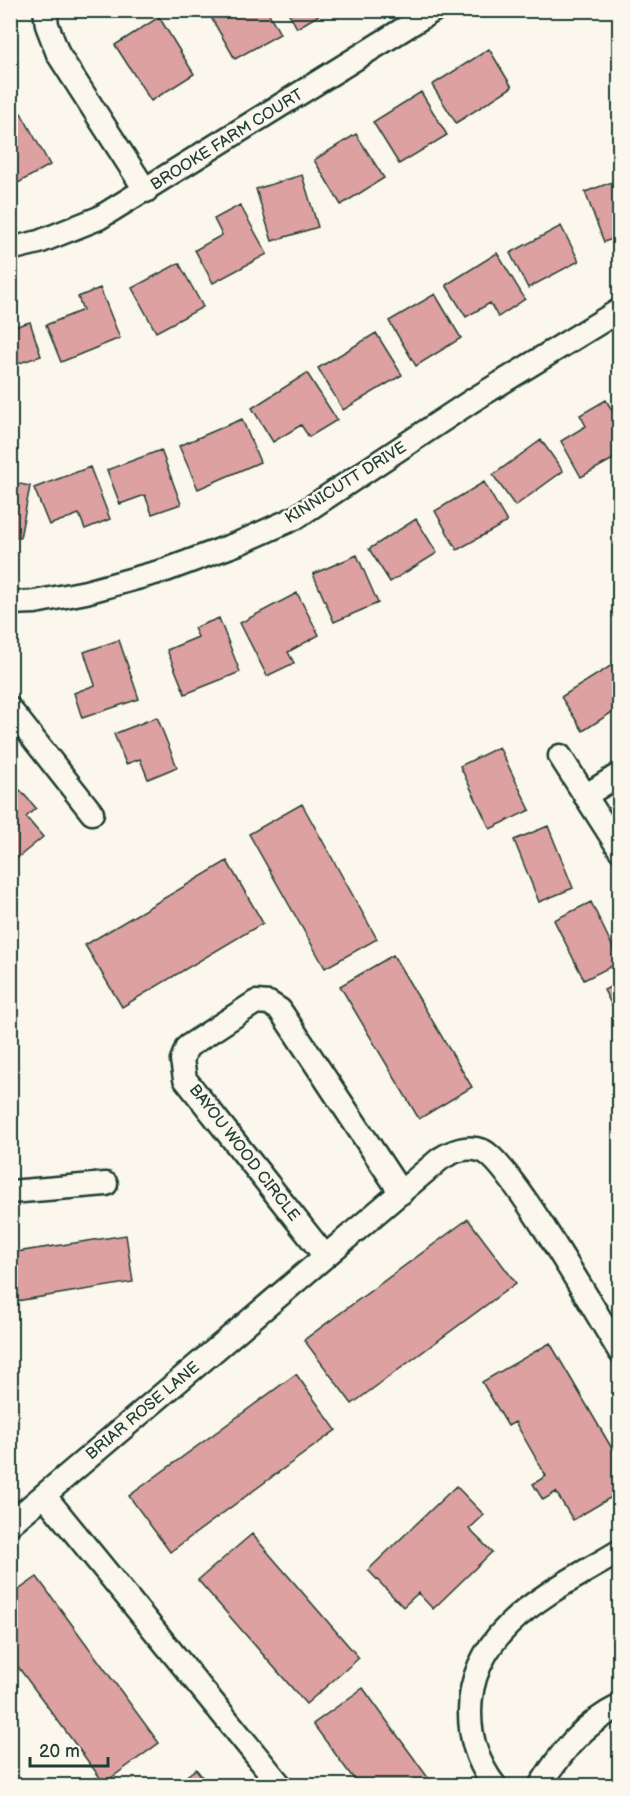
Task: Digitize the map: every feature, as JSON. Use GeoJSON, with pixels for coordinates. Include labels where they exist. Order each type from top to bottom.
{"type":"FeatureCollection","features":[{"type":"Feature","properties":{"kind":"street"},"geometry":{"type":"LineString","coordinates":[[45,10],[47,25],[58,54],[146,191]]}},
{"type":"Feature","properties":{"kind":"street","name":"BROOKE FARM COURT"},"geometry":{"type":"LineString","coordinates":[[10,249],[39,242],[99,218],[146,191],[434,10]]}},
{"type":"Feature","properties":{"kind":"street","name":"KINNICUTT DRIVE"},"geometry":{"type":"LineString","coordinates":[[10,603],[35,602],[86,592],[166,570],[238,543],[295,518],[473,400],[620,310]]}},
{"type":"Feature","properties":{"kind":"street"},"geometry":{"type":"LineString","coordinates":[[10,709],[92,813]]}},
{"type":"Feature","properties":{"kind":"street"},"geometry":{"type":"LineString","coordinates":[[560,756],[620,850]]}},
{"type":"Feature","properties":{"kind":"street"},"geometry":{"type":"LineString","coordinates":[[585,796],[620,774]]}},
{"type":"Feature","properties":{"kind":"street","name":"BAYOU WOOD CIRCLE"},"geometry":{"type":"LineString","coordinates":[[325,1256],[185,1079],[182,1060],[187,1047],[256,1002],[269,1003],[280,1010],[401,1193]]}},
{"type":"Feature","properties":{"kind":"street","name":"BRIAR ROSE LANE"},"geometry":{"type":"LineString","coordinates":[[10,1524],[440,1159],[453,1151],[468,1148],[484,1152],[496,1160],[526,1203],[620,1352]]}},
{"type":"Feature","properties":{"kind":"street"},"geometry":{"type":"LineString","coordinates":[[11,1189],[106,1184]]}},
{"type":"Feature","properties":{"kind":"street"},"geometry":{"type":"LineString","coordinates":[[44,1495],[281,1785]]}},
{"type":"Feature","properties":{"kind":"street"},"geometry":{"type":"LineString","coordinates":[[495,1785],[477,1754],[470,1726],[470,1698],[476,1671],[486,1651],[499,1633],[519,1614],[620,1551]]}},
{"type":"Feature","properties":{"kind":"street"},"geometry":{"type":"LineString","coordinates":[[540,1785],[556,1760],[580,1731],[597,1718],[620,1706]]}},
{"type":"Feature","properties":{"kind":"building"},"geometry":{"type":"Polygon","coordinates":[[[215,10],[267,10],[280,34],[235,59],[209,14],[215,10]]]}},
{"type":"Feature","properties":{"kind":"building"},"geometry":{"type":"Polygon","coordinates":[[[287,10],[326,10],[326,11],[297,28],[287,10]]]}},
{"type":"Feature","properties":{"kind":"building"},"geometry":{"type":"Polygon","coordinates":[[[159,17],[194,74],[151,101],[115,45],[159,17]]]}},
{"type":"Feature","properties":{"kind":"building"},"geometry":{"type":"Polygon","coordinates":[[[489,49],[512,87],[456,123],[432,85],[489,49]]]}},
{"type":"Feature","properties":{"kind":"building"},"geometry":{"type":"Polygon","coordinates":[[[421,92],[447,135],[399,164],[373,122],[421,92]]]}},
{"type":"Feature","properties":{"kind":"building"},"geometry":{"type":"Polygon","coordinates":[[[21,113],[50,165],[11,187],[10,119],[21,113]]]}},
{"type":"Feature","properties":{"kind":"building"},"geometry":{"type":"Polygon","coordinates":[[[356,134],[384,178],[341,205],[314,160],[356,134]]]}},
{"type":"Feature","properties":{"kind":"building"},"geometry":{"type":"Polygon","coordinates":[[[302,175],[318,227],[272,241],[256,189],[302,175]]]}},
{"type":"Feature","properties":{"kind":"building"},"geometry":{"type":"Polygon","coordinates":[[[620,179],[620,236],[604,242],[585,192],[620,179]]]}},
{"type":"Feature","properties":{"kind":"building"},"geometry":{"type":"Polygon","coordinates":[[[240,205],[267,254],[213,283],[195,250],[222,235],[214,219],[240,205]]]}},
{"type":"Feature","properties":{"kind":"building"},"geometry":{"type":"Polygon","coordinates":[[[561,226],[579,261],[528,288],[510,253],[561,226]]]}},
{"type":"Feature","properties":{"kind":"building"},"geometry":{"type":"Polygon","coordinates":[[[497,253],[525,299],[498,317],[490,303],[466,317],[446,285],[497,253]]]}},
{"type":"Feature","properties":{"kind":"building"},"geometry":{"type":"Polygon","coordinates":[[[179,263],[203,307],[156,332],[132,288],[179,263]]]}},
{"type":"Feature","properties":{"kind":"building"},"geometry":{"type":"Polygon","coordinates":[[[100,288],[120,338],[61,362],[46,325],[83,310],[78,297],[100,288]]]}},
{"type":"Feature","properties":{"kind":"building"},"geometry":{"type":"Polygon","coordinates":[[[435,294],[461,338],[416,366],[389,321],[435,294]]]}},
{"type":"Feature","properties":{"kind":"building"},"geometry":{"type":"Polygon","coordinates":[[[30,322],[41,356],[10,366],[10,328],[30,322]]]}},
{"type":"Feature","properties":{"kind":"building"},"geometry":{"type":"Polygon","coordinates":[[[376,333],[402,375],[343,410],[318,368],[376,333]]]}},
{"type":"Feature","properties":{"kind":"building"},"geometry":{"type":"Polygon","coordinates":[[[307,373],[337,420],[309,437],[301,425],[273,442],[252,408],[307,373]]]}},
{"type":"Feature","properties":{"kind":"building"},"geometry":{"type":"Polygon","coordinates":[[[606,400],[620,424],[620,455],[581,477],[561,441],[586,426],[580,415],[606,400]]]}},
{"type":"Feature","properties":{"kind":"building"},"geometry":{"type":"Polygon","coordinates":[[[242,419],[260,462],[198,489],[179,446],[242,419]]]}},
{"type":"Feature","properties":{"kind":"building"},"geometry":{"type":"Polygon","coordinates":[[[541,440],[563,471],[515,506],[493,475],[541,440]]]}},
{"type":"Feature","properties":{"kind":"building"},"geometry":{"type":"Polygon","coordinates":[[[161,450],[181,504],[152,514],[145,495],[120,504],[107,470],[161,450]]]}},
{"type":"Feature","properties":{"kind":"building"},"geometry":{"type":"Polygon","coordinates":[[[90,467],[110,519],[85,529],[79,514],[49,525],[34,488],[90,467]]]}},
{"type":"Feature","properties":{"kind":"building"},"geometry":{"type":"Polygon","coordinates":[[[10,482],[30,486],[20,538],[10,536],[10,482]]]}},
{"type":"Feature","properties":{"kind":"building"},"geometry":{"type":"Polygon","coordinates":[[[484,482],[507,522],[457,550],[435,511],[484,482]]]}},
{"type":"Feature","properties":{"kind":"building"},"geometry":{"type":"Polygon","coordinates":[[[416,519],[437,553],[390,582],[369,549],[416,519]]]}},
{"type":"Feature","properties":{"kind":"building"},"geometry":{"type":"Polygon","coordinates":[[[357,555],[378,603],[334,622],[313,574],[357,555]]]}},
{"type":"Feature","properties":{"kind":"building"},"geometry":{"type":"Polygon","coordinates":[[[297,593],[319,635],[288,652],[294,663],[267,676],[240,623],[297,593]]]}},
{"type":"Feature","properties":{"kind":"building"},"geometry":{"type":"Polygon","coordinates":[[[219,618],[240,672],[185,694],[167,650],[198,637],[194,628],[219,618]]]}},
{"type":"Feature","properties":{"kind":"building"},"geometry":{"type":"Polygon","coordinates":[[[119,640],[139,699],[82,718],[74,693],[95,685],[84,652],[119,640]]]}},
{"type":"Feature","properties":{"kind":"building"},"geometry":{"type":"Polygon","coordinates":[[[620,660],[620,707],[583,731],[561,697],[620,660]]]}},
{"type":"Feature","properties":{"kind":"building"},"geometry":{"type":"Polygon","coordinates":[[[157,717],[177,767],[148,779],[140,759],[126,764],[114,734],[157,717]]]}},
{"type":"Feature","properties":{"kind":"building"},"geometry":{"type":"Polygon","coordinates":[[[499,747],[530,810],[490,829],[460,766],[499,747]]]}},
{"type":"Feature","properties":{"kind":"building"},"geometry":{"type":"Polygon","coordinates":[[[20,790],[36,808],[26,817],[43,837],[10,864],[10,798],[20,790]]]}},
{"type":"Feature","properties":{"kind":"building"},"geometry":{"type":"Polygon","coordinates":[[[302,804],[377,939],[325,968],[249,834],[302,804]]]}},
{"type":"Feature","properties":{"kind":"building"},"geometry":{"type":"Polygon","coordinates":[[[548,826],[573,888],[539,902],[514,840],[548,826]]]}},
{"type":"Feature","properties":{"kind":"building"},"geometry":{"type":"Polygon","coordinates":[[[227,861],[263,923],[122,1007],[85,945],[227,861]]]}},
{"type":"Feature","properties":{"kind":"building"},"geometry":{"type":"Polygon","coordinates":[[[591,902],[620,962],[584,980],[554,920],[591,902]]]}},
{"type":"Feature","properties":{"kind":"building"},"geometry":{"type":"Polygon","coordinates":[[[393,955],[472,1087],[419,1119],[340,986],[393,955]]]}},
{"type":"Feature","properties":{"kind":"building"},"geometry":{"type":"Polygon","coordinates":[[[620,982],[620,1021],[604,990],[620,982]]]}},
{"type":"Feature","properties":{"kind":"building"},"geometry":{"type":"Polygon","coordinates":[[[468,1219],[516,1283],[352,1404],[304,1340],[468,1219]]]}},
{"type":"Feature","properties":{"kind":"building"},"geometry":{"type":"Polygon","coordinates":[[[126,1235],[133,1282],[10,1302],[10,1253],[126,1235]]]}},
{"type":"Feature","properties":{"kind":"building"},"geometry":{"type":"Polygon","coordinates":[[[550,1343],[620,1462],[620,1492],[573,1520],[556,1492],[543,1500],[533,1484],[546,1476],[515,1422],[508,1426],[482,1382],[550,1343]]]}},
{"type":"Feature","properties":{"kind":"building"},"geometry":{"type":"Polygon","coordinates":[[[296,1374],[336,1430],[170,1552],[129,1496],[296,1374]]]}},
{"type":"Feature","properties":{"kind":"building"},"geometry":{"type":"Polygon","coordinates":[[[456,1486],[484,1515],[469,1529],[492,1552],[433,1609],[418,1593],[403,1607],[368,1570],[456,1486]]]}},
{"type":"Feature","properties":{"kind":"building"},"geometry":{"type":"Polygon","coordinates":[[[252,1534],[359,1658],[306,1704],[198,1580],[252,1534]]]}},
{"type":"Feature","properties":{"kind":"building"},"geometry":{"type":"Polygon","coordinates":[[[37,1577],[159,1743],[104,1783],[10,1656],[10,1596],[37,1577]]]}},
{"type":"Feature","properties":{"kind":"building"},"geometry":{"type":"Polygon","coordinates":[[[363,1688],[434,1786],[359,1786],[313,1724],[363,1688]]]}},
{"type":"Feature","properties":{"kind":"building"},"geometry":{"type":"Polygon","coordinates":[[[196,1769],[209,1786],[173,1786],[196,1769]]]}}]}
